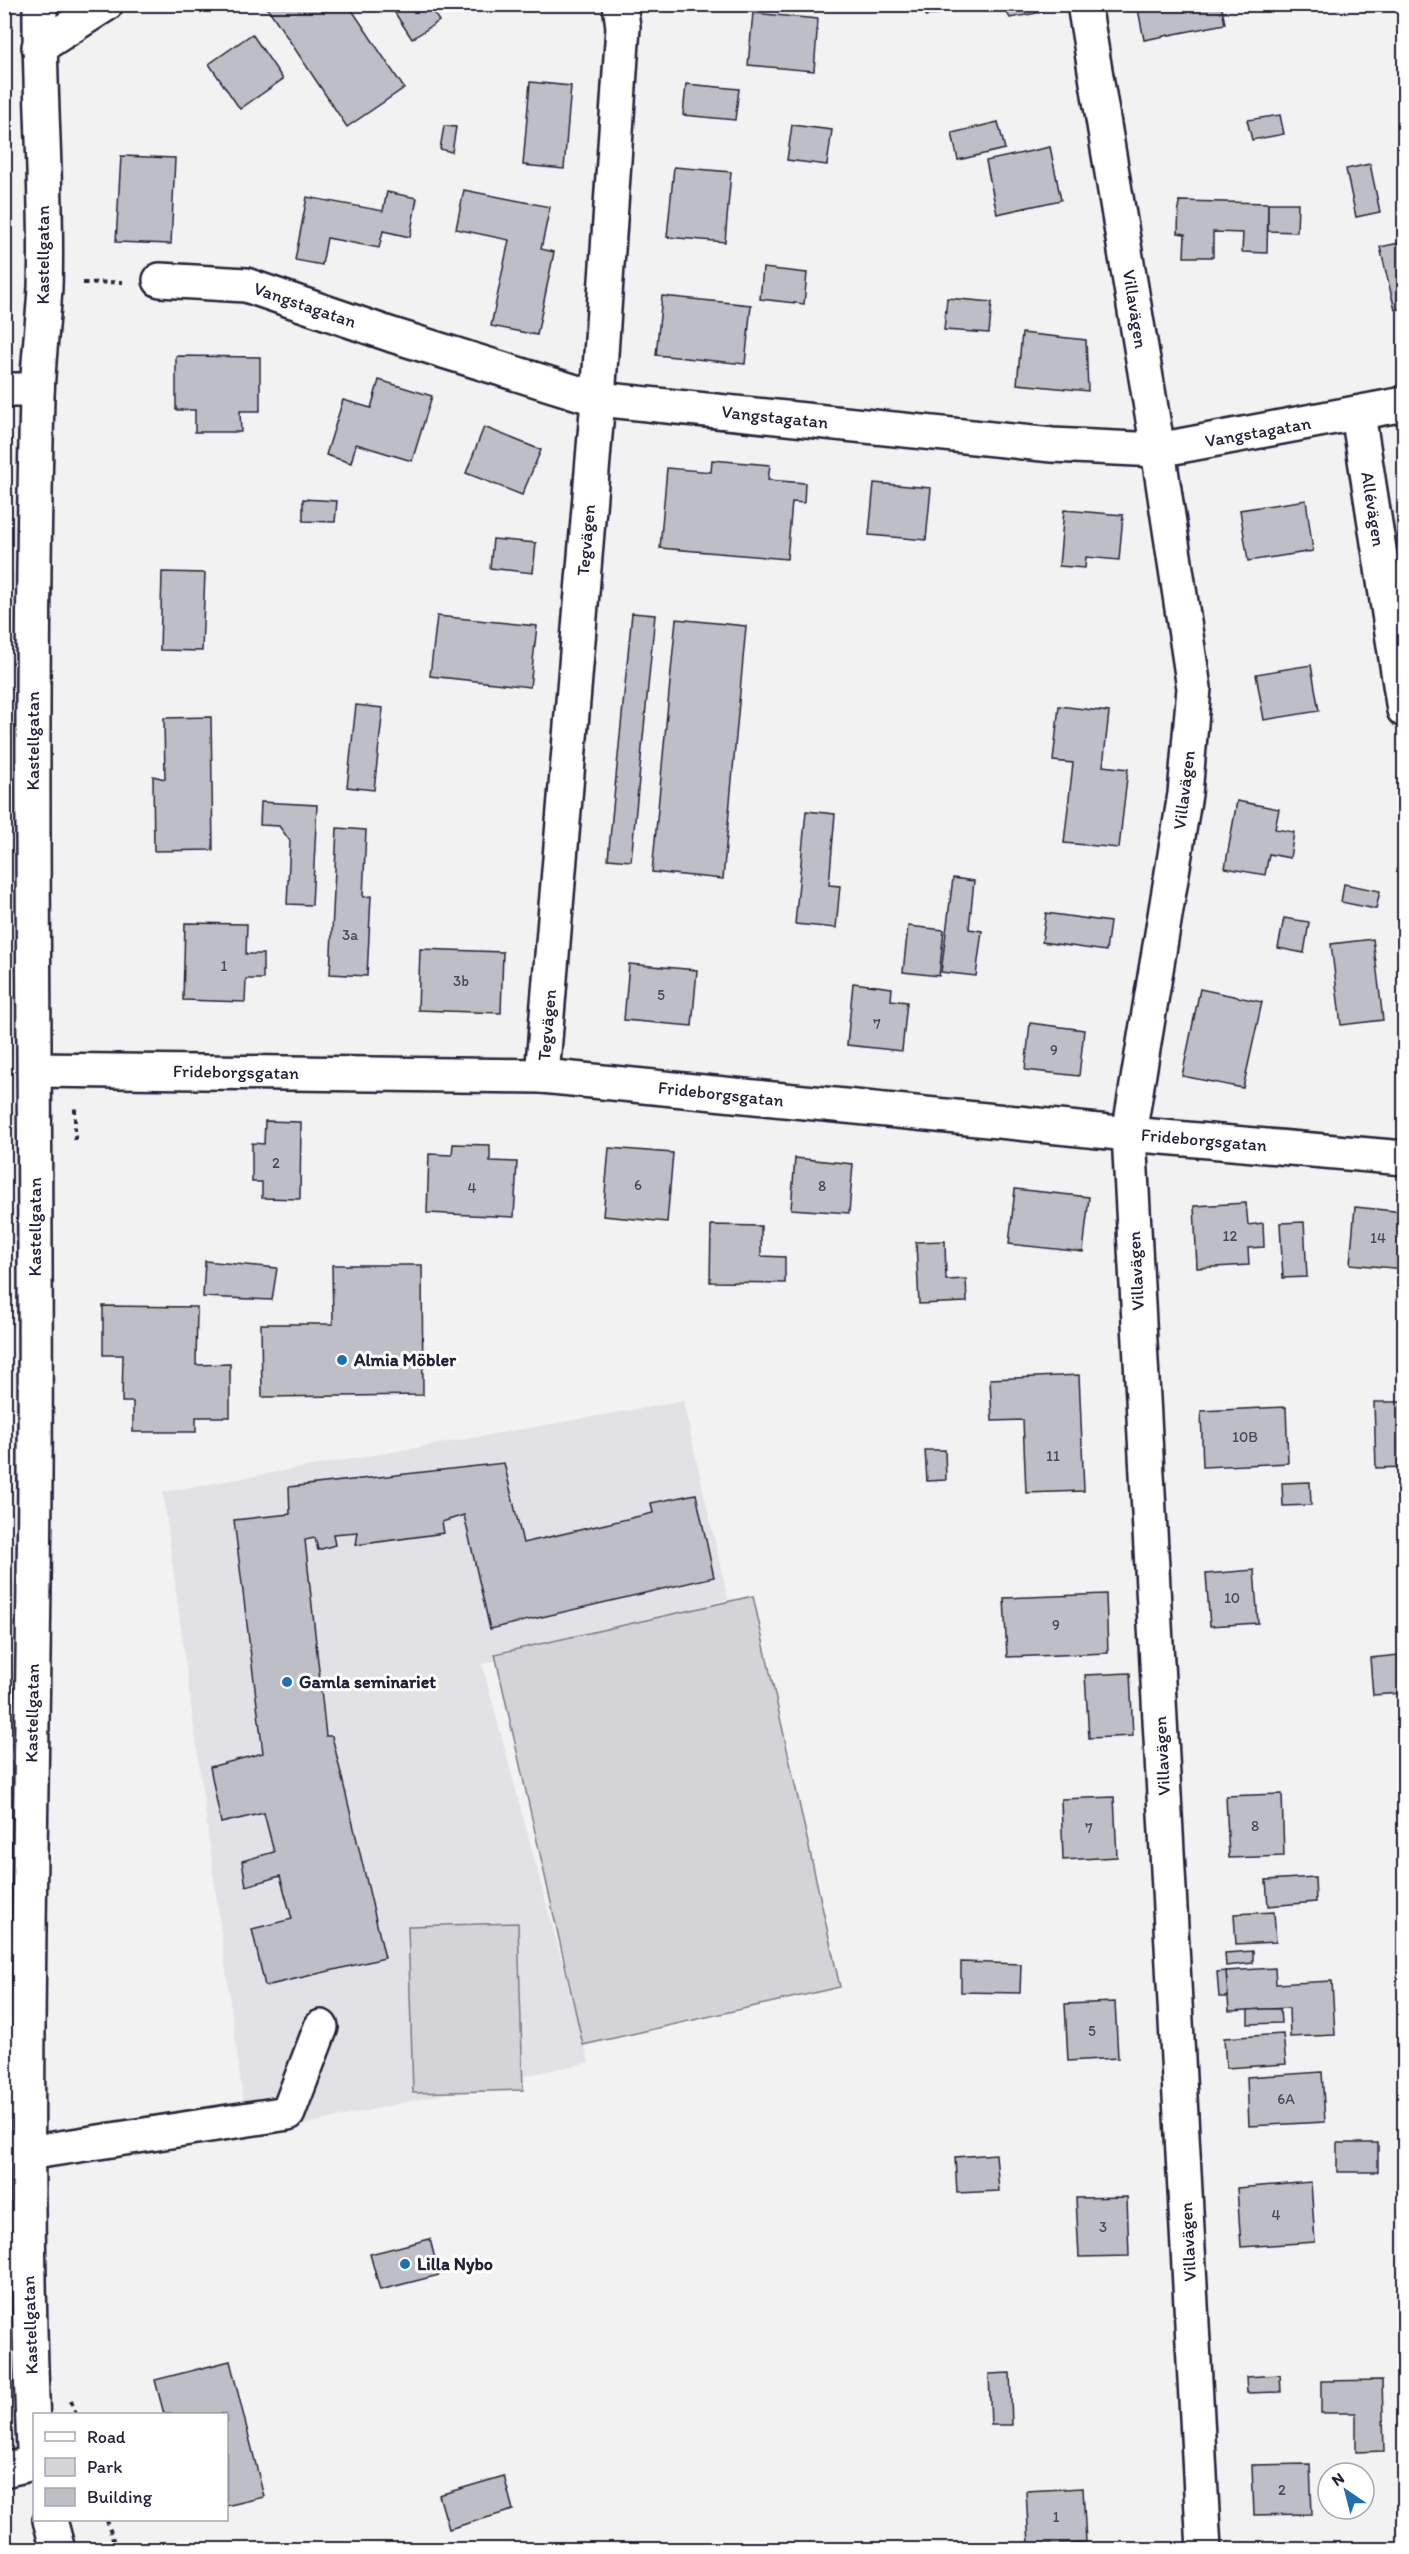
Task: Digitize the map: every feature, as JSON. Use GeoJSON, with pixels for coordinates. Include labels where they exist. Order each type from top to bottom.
{"type":"FeatureCollection","features":[{"type":"Feature","properties":{"kind":"street","name":"Kastellgatan"},"geometry":{"type":"LineString","coordinates":[[33,2424],[28,2297],[27,2016],[17,1934],[35,1479],[33,724],[38,390],[45,285],[40,4]]}},
{"type":"Feature","properties":{"kind":"street"},"geometry":{"type":"LineString","coordinates":[[39,47],[106,4]]}},
{"type":"Feature","properties":{"kind":"street","name":"Tegvägen"},"geometry":{"type":"LineString","coordinates":[[542,1076],[598,399],[623,27],[620,4]]}},
{"type":"Feature","properties":{"kind":"street","name":"Villavägen"},"geometry":{"type":"LineString","coordinates":[[1084,4],[1158,450],[1194,688],[1185,794],[1129,1134],[1204,2550]]}},
{"type":"Feature","properties":{"kind":"street","name":"Vangstagatan"},"geometry":{"type":"LineString","coordinates":[[160,280],[246,285],[392,335],[598,399],[1040,444],[1158,450],[1404,404]]}},
{"type":"Feature","properties":{"kind":"street"},"geometry":{"type":"LineString","coordinates":[[4,390],[38,390]]}},
{"type":"Feature","properties":{"kind":"street","name":"Allévägen"},"geometry":{"type":"LineString","coordinates":[[1358,414],[1404,711]]}},
{"type":"Feature","properties":{"kind":"street","name":"Frideborgsgatan"},"geometry":{"type":"LineString","coordinates":[[35,1070],[542,1076],[1129,1134],[1404,1158]]}},
{"type":"Feature","properties":{"kind":"street"},"geometry":{"type":"LineString","coordinates":[[27,2153],[288,2113],[321,2027]]}},
{"type":"Feature","properties":{"kind":"street"},"geometry":{"type":"LineString","coordinates":[[4,2470],[33,2463]]}},
{"type":"Feature","properties":{"kind":"street"},"geometry":{"type":"LineString","coordinates":[[50,2521],[58,2550]]}},
{"type":"Feature","properties":{"kind":"path"},"geometry":{"type":"LineString","coordinates":[[107,2521],[116,2550]]}},
{"type":"Feature","properties":{"kind":"shaded area"},"geometry":{"type":"Polygon","coordinates":[[[683,1401],[728,1599],[482,1664],[589,2062],[248,2137],[163,1492],[683,1401]]]}},
{"type":"Feature","properties":{"kind":"green space"},"geometry":{"type":"Polygon","coordinates":[[[753,1596],[840,1987],[583,2045],[495,1654],[753,1596]]]}},
{"type":"Feature","properties":{"kind":"green space"},"geometry":{"type":"Polygon","coordinates":[[[518,1923],[523,2090],[413,2093],[408,1926],[518,1923]]]}},
{"type":"Feature","properties":{"kind":"building"},"geometry":{"type":"Polygon","coordinates":[[[265,4],[348,4],[404,88],[347,127],[265,4]]]}},
{"type":"Feature","properties":{"kind":"building"},"geometry":{"type":"Polygon","coordinates":[[[389,4],[428,4],[439,21],[412,39],[389,4]]]}},
{"type":"Feature","properties":{"kind":"building"},"geometry":{"type":"Polygon","coordinates":[[[923,4],[985,4],[926,16],[923,4]]]}},
{"type":"Feature","properties":{"kind":"building"},"geometry":{"type":"Polygon","coordinates":[[[1002,4],[1042,4],[1043,12],[1010,18],[1002,4]]]}},
{"type":"Feature","properties":{"kind":"building"},"geometry":{"type":"Polygon","coordinates":[[[1137,4],[1221,4],[1225,24],[1144,40],[1137,4]]]}},
{"type":"Feature","properties":{"kind":"building"},"geometry":{"type":"Polygon","coordinates":[[[753,13],[818,19],[814,71],[748,65],[753,13]]]}},
{"type":"Feature","properties":{"kind":"building"},"geometry":{"type":"Polygon","coordinates":[[[252,34],[283,79],[240,109],[209,64],[252,34]]]}},
{"type":"Feature","properties":{"kind":"building"},"geometry":{"type":"Polygon","coordinates":[[[530,82],[571,86],[564,169],[523,165],[530,82]]]}},
{"type":"Feature","properties":{"kind":"building"},"geometry":{"type":"Polygon","coordinates":[[[686,84],[739,89],[735,120],[683,115],[686,84]]]}},
{"type":"Feature","properties":{"kind":"building"},"geometry":{"type":"Polygon","coordinates":[[[1280,115],[1284,134],[1252,140],[1247,120],[1280,115]]]}},
{"type":"Feature","properties":{"kind":"building"},"geometry":{"type":"Polygon","coordinates":[[[998,122],[1005,149],[958,160],[952,133],[998,122]]]}},
{"type":"Feature","properties":{"kind":"building"},"geometry":{"type":"Polygon","coordinates":[[[792,125],[832,130],[827,165],[787,160],[792,125]]]}},
{"type":"Feature","properties":{"kind":"building"},"geometry":{"type":"Polygon","coordinates":[[[444,126],[456,127],[452,152],[440,149],[444,126]]]}},
{"type":"Feature","properties":{"kind":"building"},"geometry":{"type":"Polygon","coordinates":[[[1050,147],[1061,200],[997,214],[986,161],[1050,147]]]}},
{"type":"Feature","properties":{"kind":"building"},"geometry":{"type":"Polygon","coordinates":[[[121,156],[175,158],[171,244],[116,242],[121,156]]]}},
{"type":"Feature","properties":{"kind":"building"},"geometry":{"type":"Polygon","coordinates":[[[1370,164],[1380,212],[1356,217],[1346,169],[1370,164]]]}},
{"type":"Feature","properties":{"kind":"building"},"geometry":{"type":"Polygon","coordinates":[[[674,167],[731,172],[725,242],[667,237],[674,167]]]}},
{"type":"Feature","properties":{"kind":"building"},"geometry":{"type":"Polygon","coordinates":[[[464,190],[550,207],[541,249],[554,252],[537,335],[491,326],[509,240],[456,229],[464,190]]]}},
{"type":"Feature","properties":{"kind":"building"},"geometry":{"type":"Polygon","coordinates":[[[387,192],[417,198],[410,237],[383,231],[379,248],[327,238],[322,265],[295,260],[307,197],[383,211],[387,192]]]}},
{"type":"Feature","properties":{"kind":"building"},"geometry":{"type":"Polygon","coordinates":[[[1179,201],[1268,203],[1267,253],[1242,252],[1243,233],[1213,232],[1213,257],[1184,257],[1185,234],[1178,233],[1179,201]]]}},
{"type":"Feature","properties":{"kind":"building"},"geometry":{"type":"Polygon","coordinates":[[[1268,203],[1298,203],[1297,232],[1268,231],[1268,203]]]}},
{"type":"Feature","properties":{"kind":"building"},"geometry":{"type":"Polygon","coordinates":[[[1404,242],[1404,308],[1395,310],[1380,247],[1404,242]]]}},
{"type":"Feature","properties":{"kind":"building"},"geometry":{"type":"Polygon","coordinates":[[[763,268],[807,273],[804,304],[760,299],[763,268]]]}},
{"type":"Feature","properties":{"kind":"building"},"geometry":{"type":"Polygon","coordinates":[[[662,296],[751,305],[745,364],[656,355],[662,296]]]}},
{"type":"Feature","properties":{"kind":"building"},"geometry":{"type":"Polygon","coordinates":[[[947,298],[992,302],[989,333],[944,330],[947,298]]]}},
{"type":"Feature","properties":{"kind":"building"},"geometry":{"type":"Polygon","coordinates":[[[1022,333],[1086,340],[1088,391],[1017,384],[1022,333]]]}},
{"type":"Feature","properties":{"kind":"building"},"geometry":{"type":"Polygon","coordinates":[[[176,356],[260,357],[260,411],[240,411],[241,432],[195,432],[195,410],[176,410],[176,356]]]}},
{"type":"Feature","properties":{"kind":"building"},"geometry":{"type":"Polygon","coordinates":[[[379,380],[432,396],[412,461],[356,444],[351,463],[326,455],[343,400],[371,408],[379,380]]]}},
{"type":"Feature","properties":{"kind":"building"},"geometry":{"type":"Polygon","coordinates":[[[484,427],[541,450],[522,495],[466,473],[484,427]]]}},
{"type":"Feature","properties":{"kind":"building"},"geometry":{"type":"Polygon","coordinates":[[[712,460],[770,465],[768,480],[805,483],[804,503],[792,502],[787,559],[660,548],[667,468],[711,472],[712,460]]]}},
{"type":"Feature","properties":{"kind":"building"},"geometry":{"type":"Polygon","coordinates":[[[874,483],[931,488],[926,540],[869,535],[874,483]]]}},
{"type":"Feature","properties":{"kind":"building"},"geometry":{"type":"Polygon","coordinates":[[[303,499],[337,501],[335,522],[303,521],[303,499]]]}},
{"type":"Feature","properties":{"kind":"building"},"geometry":{"type":"Polygon","coordinates":[[[1306,500],[1313,551],[1248,561],[1240,510],[1306,500]]]}},
{"type":"Feature","properties":{"kind":"building"},"geometry":{"type":"Polygon","coordinates":[[[1064,510],[1123,515],[1119,560],[1086,557],[1085,568],[1059,566],[1064,510]]]}},
{"type":"Feature","properties":{"kind":"building"},"geometry":{"type":"Polygon","coordinates":[[[493,539],[536,543],[533,573],[490,568],[493,539]]]}},
{"type":"Feature","properties":{"kind":"building"},"geometry":{"type":"Polygon","coordinates":[[[162,572],[205,573],[202,651],[160,650],[162,572]]]}},
{"type":"Feature","properties":{"kind":"building"},"geometry":{"type":"Polygon","coordinates":[[[632,613],[655,615],[631,861],[608,859],[632,613]]]}},
{"type":"Feature","properties":{"kind":"building"},"geometry":{"type":"Polygon","coordinates":[[[437,616],[537,626],[530,687],[430,676],[437,616]]]}},
{"type":"Feature","properties":{"kind":"building"},"geometry":{"type":"Polygon","coordinates":[[[676,619],[746,626],[723,879],[652,872],[676,619]]]}},
{"type":"Feature","properties":{"kind":"building"},"geometry":{"type":"Polygon","coordinates":[[[1311,665],[1319,711],[1264,720],[1256,674],[1311,665]]]}},
{"type":"Feature","properties":{"kind":"building"},"geometry":{"type":"Polygon","coordinates":[[[356,705],[383,708],[374,790],[347,787],[356,705]]]}},
{"type":"Feature","properties":{"kind":"building"},"geometry":{"type":"Polygon","coordinates":[[[1059,706],[1109,712],[1103,766],[1128,769],[1119,848],[1064,843],[1073,763],[1053,761],[1059,706]]]}},
{"type":"Feature","properties":{"kind":"building"},"geometry":{"type":"Polygon","coordinates":[[[211,717],[213,850],[154,851],[153,776],[165,779],[164,718],[211,717]]]}},
{"type":"Feature","properties":{"kind":"building"},"geometry":{"type":"Polygon","coordinates":[[[1237,801],[1279,809],[1275,829],[1294,832],[1290,858],[1269,854],[1265,875],[1225,868],[1237,801]]]}},
{"type":"Feature","properties":{"kind":"building"},"geometry":{"type":"Polygon","coordinates":[[[261,802],[317,805],[312,905],[287,904],[290,841],[279,826],[260,825],[261,802]]]}},
{"type":"Feature","properties":{"kind":"building"},"geometry":{"type":"Polygon","coordinates":[[[806,811],[835,814],[829,885],[840,886],[836,928],[795,924],[806,811]]]}},
{"type":"Feature","properties":{"kind":"building"},"geometry":{"type":"Polygon","coordinates":[[[337,828],[366,830],[363,897],[371,896],[367,976],[330,974],[337,828]]]}},
{"type":"Feature","properties":{"kind":"building"},"geometry":{"type":"Polygon","coordinates":[[[953,878],[974,881],[969,929],[982,931],[976,976],[941,972],[953,878]]]}},
{"type":"Feature","properties":{"kind":"building"},"geometry":{"type":"Polygon","coordinates":[[[1344,884],[1380,891],[1376,909],[1341,902],[1344,884]]]}},
{"type":"Feature","properties":{"kind":"building"},"geometry":{"type":"Polygon","coordinates":[[[1046,913],[1110,922],[1106,951],[1042,942],[1046,913]]]}},
{"type":"Feature","properties":{"kind":"building"},"geometry":{"type":"Polygon","coordinates":[[[1284,918],[1309,922],[1304,953],[1278,948],[1284,918]]]}},
{"type":"Feature","properties":{"kind":"building"},"geometry":{"type":"Polygon","coordinates":[[[185,923],[247,924],[246,954],[263,954],[263,979],[246,979],[245,1002],[183,1000],[185,923]]]}},
{"type":"Feature","properties":{"kind":"building"},"geometry":{"type":"Polygon","coordinates":[[[908,926],[944,930],[939,976],[903,972],[908,926]]]}},
{"type":"Feature","properties":{"kind":"building"},"geometry":{"type":"Polygon","coordinates":[[[1373,939],[1383,1020],[1341,1025],[1331,944],[1373,939]]]}},
{"type":"Feature","properties":{"kind":"building"},"geometry":{"type":"Polygon","coordinates":[[[420,949],[503,952],[501,1013],[418,1010],[420,949]]]}},
{"type":"Feature","properties":{"kind":"building"},"geometry":{"type":"Polygon","coordinates":[[[629,964],[697,970],[692,1026],[624,1020],[629,964]]]}},
{"type":"Feature","properties":{"kind":"building"},"geometry":{"type":"Polygon","coordinates":[[[853,983],[892,988],[891,1000],[907,1002],[902,1051],[847,1045],[853,983]]]}},
{"type":"Feature","properties":{"kind":"building"},"geometry":{"type":"Polygon","coordinates":[[[1200,989],[1262,1002],[1243,1088],[1182,1076],[1200,989]]]}},
{"type":"Feature","properties":{"kind":"building"},"geometry":{"type":"Polygon","coordinates":[[[1030,1023],[1084,1030],[1079,1076],[1025,1070],[1030,1023]]]}},
{"type":"Feature","properties":{"kind":"building"},"geometry":{"type":"Polygon","coordinates":[[[265,1121],[301,1122],[300,1199],[262,1198],[262,1182],[252,1182],[252,1143],[264,1144],[265,1121]]]}},
{"type":"Feature","properties":{"kind":"building"},"geometry":{"type":"Polygon","coordinates":[[[453,1144],[490,1145],[490,1161],[517,1162],[514,1217],[427,1213],[429,1154],[452,1155],[453,1144]]]}},
{"type":"Feature","properties":{"kind":"building"},"geometry":{"type":"Polygon","coordinates":[[[609,1148],[673,1153],[667,1222],[603,1216],[609,1148]]]}},
{"type":"Feature","properties":{"kind":"building"},"geometry":{"type":"Polygon","coordinates":[[[795,1158],[853,1164],[849,1213],[791,1209],[795,1158]]]}},
{"type":"Feature","properties":{"kind":"building"},"geometry":{"type":"Polygon","coordinates":[[[1015,1189],[1089,1197],[1083,1252],[1009,1244],[1015,1189]]]}},
{"type":"Feature","properties":{"kind":"building"},"geometry":{"type":"Polygon","coordinates":[[[1246,1203],[1248,1225],[1263,1223],[1264,1247],[1248,1248],[1249,1265],[1197,1268],[1194,1206],[1246,1203]]]}},
{"type":"Feature","properties":{"kind":"building"},"geometry":{"type":"Polygon","coordinates":[[[1355,1207],[1404,1212],[1404,1269],[1350,1264],[1355,1207]]]}},
{"type":"Feature","properties":{"kind":"building"},"geometry":{"type":"Polygon","coordinates":[[[1304,1222],[1307,1277],[1283,1278],[1280,1223],[1304,1222]]]}},
{"type":"Feature","properties":{"kind":"building"},"geometry":{"type":"Polygon","coordinates":[[[711,1225],[761,1226],[761,1256],[785,1257],[785,1283],[710,1282],[711,1225]]]}},
{"type":"Feature","properties":{"kind":"building"},"geometry":{"type":"Polygon","coordinates":[[[945,1241],[946,1280],[966,1279],[967,1302],[919,1304],[916,1242],[945,1241]]]}},
{"type":"Feature","properties":{"kind":"building"},"geometry":{"type":"Polygon","coordinates":[[[205,1261],[277,1268],[272,1300],[203,1297],[205,1261]]]}},
{"type":"Feature","properties":{"kind":"building","name":"Almia Möbler"},"geometry":{"type":"Polygon","coordinates":[[[332,1265],[422,1265],[423,1395],[262,1397],[261,1324],[333,1324],[332,1265]]]}},
{"type":"Feature","properties":{"kind":"building"},"geometry":{"type":"Polygon","coordinates":[[[103,1306],[197,1307],[196,1365],[230,1364],[230,1417],[196,1417],[196,1432],[133,1432],[133,1402],[122,1402],[123,1355],[103,1355],[103,1306]]]}},
{"type":"Feature","properties":{"kind":"building"},"geometry":{"type":"Polygon","coordinates":[[[1079,1375],[1084,1491],[1026,1493],[1023,1420],[992,1421],[990,1379],[1079,1375]]]}},
{"type":"Feature","properties":{"kind":"building"},"geometry":{"type":"Polygon","coordinates":[[[1374,1402],[1404,1402],[1404,1467],[1376,1468],[1374,1402]]]}},
{"type":"Feature","properties":{"kind":"building"},"geometry":{"type":"Polygon","coordinates":[[[1286,1407],[1288,1463],[1203,1467],[1201,1411],[1286,1407]]]}},
{"type":"Feature","properties":{"kind":"building"},"geometry":{"type":"Polygon","coordinates":[[[925,1450],[945,1450],[946,1480],[927,1481],[925,1450]]]}},
{"type":"Feature","properties":{"kind":"building","name":"Gamla seminariet"},"geometry":{"type":"Polygon","coordinates":[[[504,1463],[523,1543],[653,1513],[651,1503],[696,1494],[714,1577],[490,1629],[464,1515],[442,1522],[444,1533],[356,1545],[358,1532],[333,1534],[335,1545],[318,1550],[315,1538],[305,1540],[326,1736],[332,1736],[385,1958],[265,1986],[252,1929],[292,1919],[280,1876],[246,1886],[242,1861],[274,1852],[264,1813],[221,1823],[210,1767],[263,1753],[234,1520],[290,1514],[289,1487],[504,1463]]]}},
{"type":"Feature","properties":{"kind":"building"},"geometry":{"type":"Polygon","coordinates":[[[1310,1482],[1311,1505],[1283,1506],[1282,1483],[1310,1482]]]}},
{"type":"Feature","properties":{"kind":"building"},"geometry":{"type":"Polygon","coordinates":[[[1254,1570],[1258,1623],[1210,1626],[1206,1574],[1254,1570]]]}},
{"type":"Feature","properties":{"kind":"building"},"geometry":{"type":"Polygon","coordinates":[[[1106,1594],[1108,1653],[1007,1657],[1004,1598],[1106,1594]]]}},
{"type":"Feature","properties":{"kind":"building"},"geometry":{"type":"Polygon","coordinates":[[[1399,1655],[1403,1693],[1373,1695],[1370,1658],[1399,1655]]]}},
{"type":"Feature","properties":{"kind":"building"},"geometry":{"type":"Polygon","coordinates":[[[1130,1673],[1133,1736],[1089,1738],[1085,1675],[1130,1673]]]}},
{"type":"Feature","properties":{"kind":"building"},"geometry":{"type":"Polygon","coordinates":[[[1282,1794],[1284,1856],[1229,1858],[1226,1796],[1282,1794]]]}},
{"type":"Feature","properties":{"kind":"building"},"geometry":{"type":"Polygon","coordinates":[[[1114,1797],[1117,1857],[1063,1860],[1061,1799],[1114,1797]]]}},
{"type":"Feature","properties":{"kind":"building"},"geometry":{"type":"Polygon","coordinates":[[[1315,1877],[1316,1902],[1268,1906],[1266,1880],[1315,1877]]]}},
{"type":"Feature","properties":{"kind":"building"},"geometry":{"type":"Polygon","coordinates":[[[1274,1912],[1276,1942],[1236,1944],[1234,1914],[1274,1912]]]}},
{"type":"Feature","properties":{"kind":"building"},"geometry":{"type":"Polygon","coordinates":[[[1253,1951],[1253,1963],[1226,1966],[1225,1953],[1253,1951]]]}},
{"type":"Feature","properties":{"kind":"building"},"geometry":{"type":"Polygon","coordinates":[[[961,1962],[1021,1964],[1020,1993],[961,1992],[961,1962]]]}},
{"type":"Feature","properties":{"kind":"building"},"geometry":{"type":"Polygon","coordinates":[[[1275,1968],[1276,1984],[1332,1981],[1335,2035],[1290,2037],[1289,2008],[1229,2011],[1226,1971],[1275,1968]]]}},
{"type":"Feature","properties":{"kind":"building"},"geometry":{"type":"Polygon","coordinates":[[[1226,1971],[1228,1997],[1219,1997],[1217,1972],[1226,1971]]]}},
{"type":"Feature","properties":{"kind":"building"},"geometry":{"type":"Polygon","coordinates":[[[1115,2002],[1118,2058],[1068,2061],[1065,2004],[1115,2002]]]}},
{"type":"Feature","properties":{"kind":"building"},"geometry":{"type":"Polygon","coordinates":[[[1280,2009],[1281,2023],[1248,2024],[1248,2010],[1280,2009]]]}},
{"type":"Feature","properties":{"kind":"building"},"geometry":{"type":"Polygon","coordinates":[[[1283,2034],[1286,2064],[1226,2068],[1224,2038],[1283,2034]]]}},
{"type":"Feature","properties":{"kind":"building"},"geometry":{"type":"Polygon","coordinates":[[[1322,2072],[1325,2122],[1249,2126],[1247,2077],[1322,2072]]]}},
{"type":"Feature","properties":{"kind":"building"},"geometry":{"type":"Polygon","coordinates":[[[1337,2143],[1378,2143],[1378,2172],[1337,2172],[1337,2143]]]}},
{"type":"Feature","properties":{"kind":"building"},"geometry":{"type":"Polygon","coordinates":[[[996,2154],[999,2191],[957,2193],[955,2157],[996,2154]]]}},
{"type":"Feature","properties":{"kind":"building"},"geometry":{"type":"Polygon","coordinates":[[[1311,2182],[1315,2242],[1241,2247],[1237,2188],[1311,2182]]]}},
{"type":"Feature","properties":{"kind":"building"},"geometry":{"type":"Polygon","coordinates":[[[1127,2197],[1129,2256],[1079,2257],[1076,2198],[1127,2197]]]}},
{"type":"Feature","properties":{"kind":"building","name":"Lilla Nybo"},"geometry":{"type":"Polygon","coordinates":[[[430,2239],[439,2275],[380,2290],[370,2254],[430,2239]]]}},
{"type":"Feature","properties":{"kind":"building"},"geometry":{"type":"Polygon","coordinates":[[[230,2361],[264,2497],[228,2506],[228,2413],[164,2413],[155,2380],[230,2361]]]}},
{"type":"Feature","properties":{"kind":"building"},"geometry":{"type":"Polygon","coordinates":[[[1010,2373],[1012,2425],[991,2425],[989,2374],[1010,2373]]]}},
{"type":"Feature","properties":{"kind":"building"},"geometry":{"type":"Polygon","coordinates":[[[1280,2375],[1281,2392],[1247,2393],[1246,2377],[1280,2375]]]}},
{"type":"Feature","properties":{"kind":"building"},"geometry":{"type":"Polygon","coordinates":[[[1382,2380],[1384,2451],[1356,2452],[1356,2413],[1321,2413],[1321,2381],[1382,2380]]]}},
{"type":"Feature","properties":{"kind":"building"},"geometry":{"type":"Polygon","coordinates":[[[1310,2464],[1312,2514],[1254,2515],[1252,2465],[1310,2464]]]}},
{"type":"Feature","properties":{"kind":"building"},"geometry":{"type":"Polygon","coordinates":[[[504,2476],[513,2510],[449,2529],[439,2495],[504,2476]]]}},
{"type":"Feature","properties":{"kind":"building"},"geometry":{"type":"Polygon","coordinates":[[[1083,2488],[1086,2542],[1029,2545],[1026,2491],[1083,2488]]]}},
{"type":"Feature","properties":{"kind":"place","name":"Almia Möbler"},"geometry":{"type":"Point","coordinates":[342,1360]}},
{"type":"Feature","properties":{"kind":"place","name":"Gamla seminariet"},"geometry":{"type":"Point","coordinates":[287,1682]}},
{"type":"Feature","properties":{"kind":"place","name":"Lilla Nybo"},"geometry":{"type":"Point","coordinates":[405,2264]}}]}
